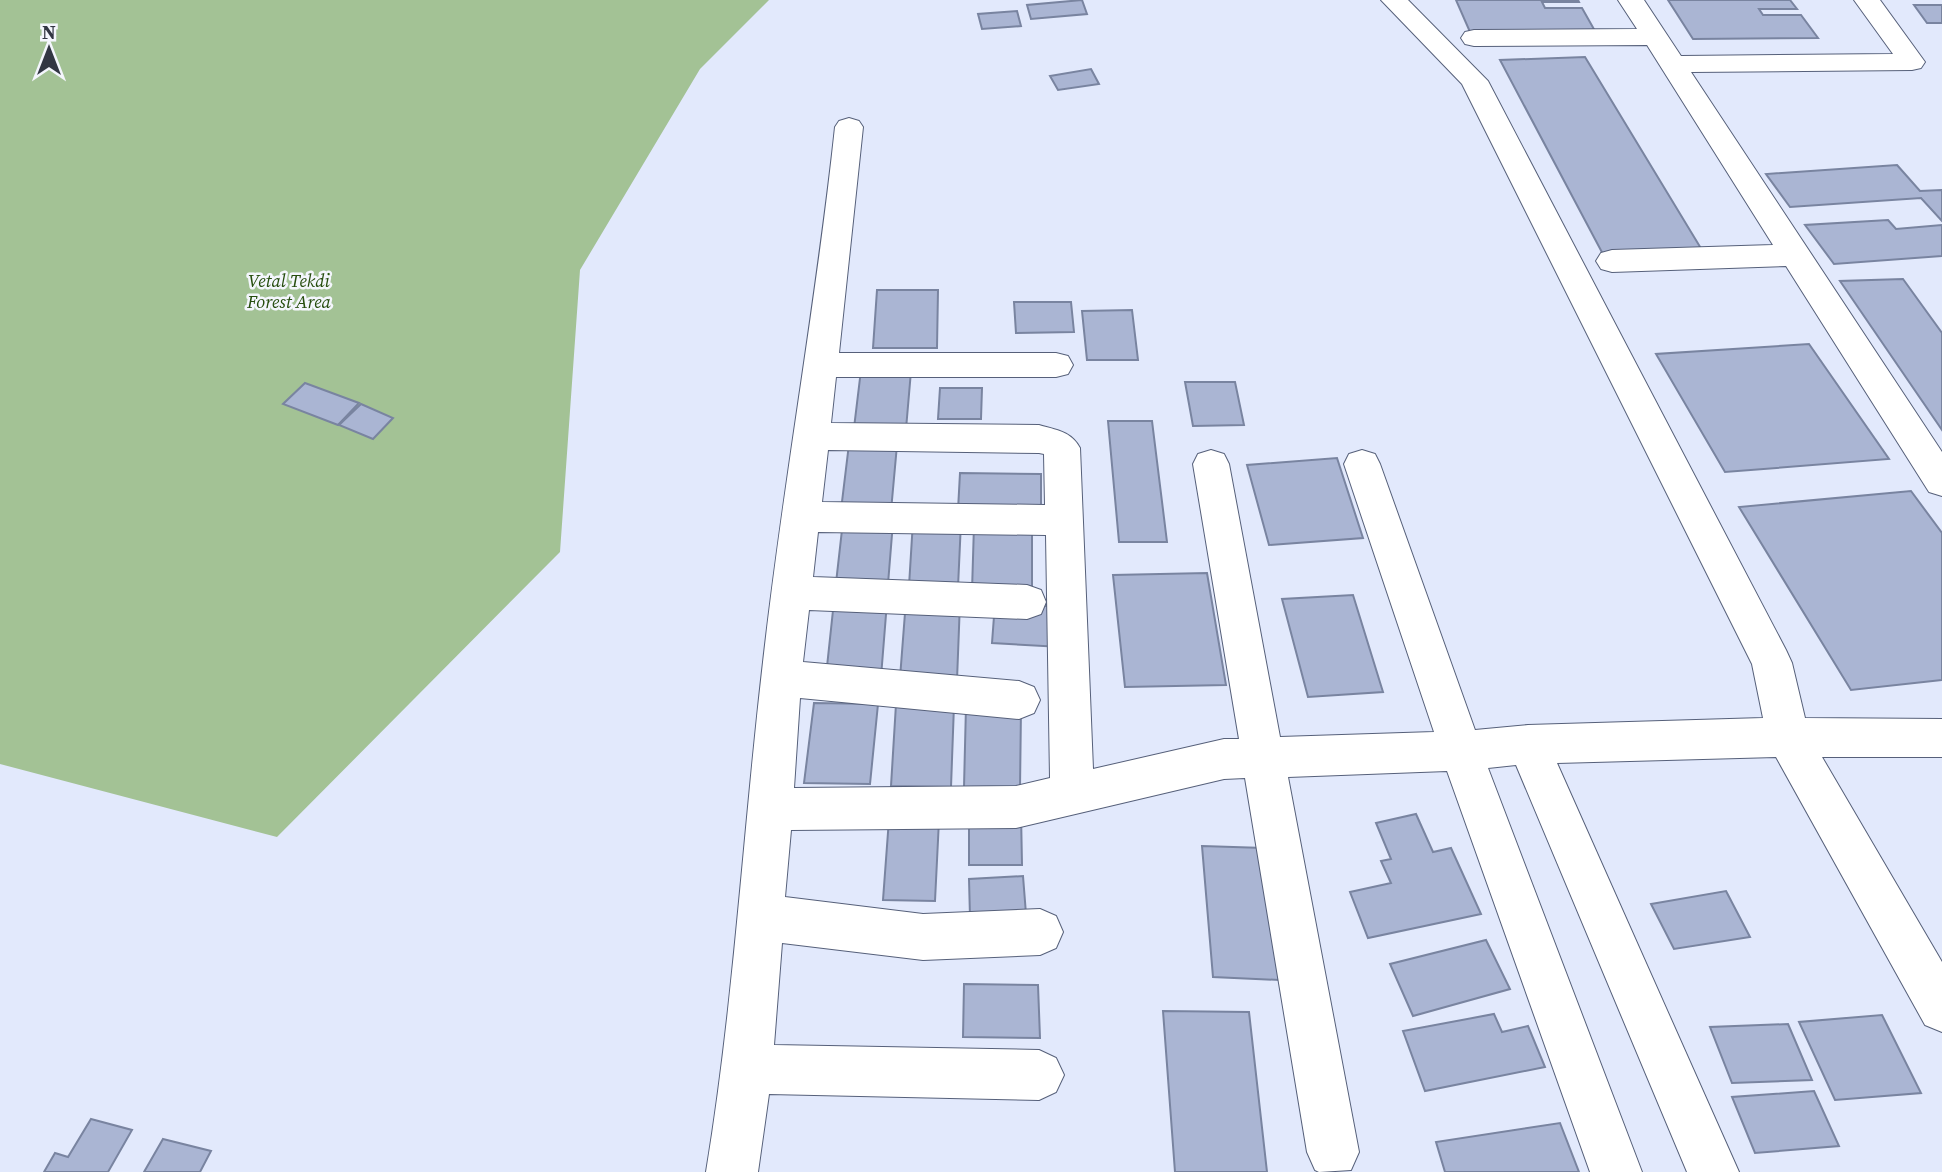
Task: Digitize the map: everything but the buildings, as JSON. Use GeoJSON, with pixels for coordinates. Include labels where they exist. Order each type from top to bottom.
{"type":"FeatureCollection","features":[{"type":"Feature","properties":{"kind":"street"},"geometry":{"type":"LineString","coordinates":[[1394,0],[1474,81],[1772,663],[1788,737],[1942,1008]]}},
{"type":"Feature","properties":{"kind":"street"},"geometry":{"type":"LineString","coordinates":[[1631,0],[1797,256],[1936,463]]}},
{"type":"Feature","properties":{"kind":"street"},"geometry":{"type":"LineString","coordinates":[[1673,64],[1912,62],[1867,0]]}},
{"type":"Feature","properties":{"kind":"street"},"geometry":{"type":"LineString","coordinates":[[1474,38],[1655,37]]}},
{"type":"Feature","properties":{"kind":"street"},"geometry":{"type":"LineString","coordinates":[[732,1172],[748,1069],[782,678],[849,127]]}},
{"type":"Feature","properties":{"kind":"street"},"geometry":{"type":"LineString","coordinates":[[1612,261],[1797,256]]}},
{"type":"Feature","properties":{"kind":"street"},"geometry":{"type":"LineString","coordinates":[[821,365],[1056,365]]}},
{"type":"Feature","properties":{"kind":"street"},"geometry":{"type":"LineString","coordinates":[[812,436],[1039,439],[1055,443],[1062,448],[1072,794]]}},
{"type":"Feature","properties":{"kind":"street"},"geometry":{"type":"LineString","coordinates":[[1211,464],[1333,1152]]}},
{"type":"Feature","properties":{"kind":"street"},"geometry":{"type":"LineString","coordinates":[[1362,464],[1461,751],[1616,1172]]}},
{"type":"Feature","properties":{"kind":"street"},"geometry":{"type":"LineString","coordinates":[[802,517],[1066,520]]}},
{"type":"Feature","properties":{"kind":"street"},"geometry":{"type":"LineString","coordinates":[[792,593],[1027,602]]}},
{"type":"Feature","properties":{"kind":"street"},"geometry":{"type":"LineString","coordinates":[[782,678],[1019,700]]}},
{"type":"Feature","properties":{"kind":"street"},"geometry":{"type":"LineString","coordinates":[[770,809],[1016,807],[1224,760],[1461,751],[1528,744],[1788,737],[1942,738]]}},
{"type":"Feature","properties":{"kind":"street"},"geometry":{"type":"LineString","coordinates":[[1528,744],[1713,1172]]}},
{"type":"Feature","properties":{"kind":"street"},"geometry":{"type":"LineString","coordinates":[[761,917],[923,937],[1040,932]]}},
{"type":"Feature","properties":{"kind":"street"},"geometry":{"type":"LineString","coordinates":[[748,1069],[1039,1075]]}},
{"type":"Feature","properties":{"kind":"green space","name":"Vetal Tekdi Forest Area"},"geometry":{"type":"Polygon","coordinates":[[[0,0],[769,0],[700,69],[580,270],[560,552],[277,837],[0,764],[0,0]]]}}]}
